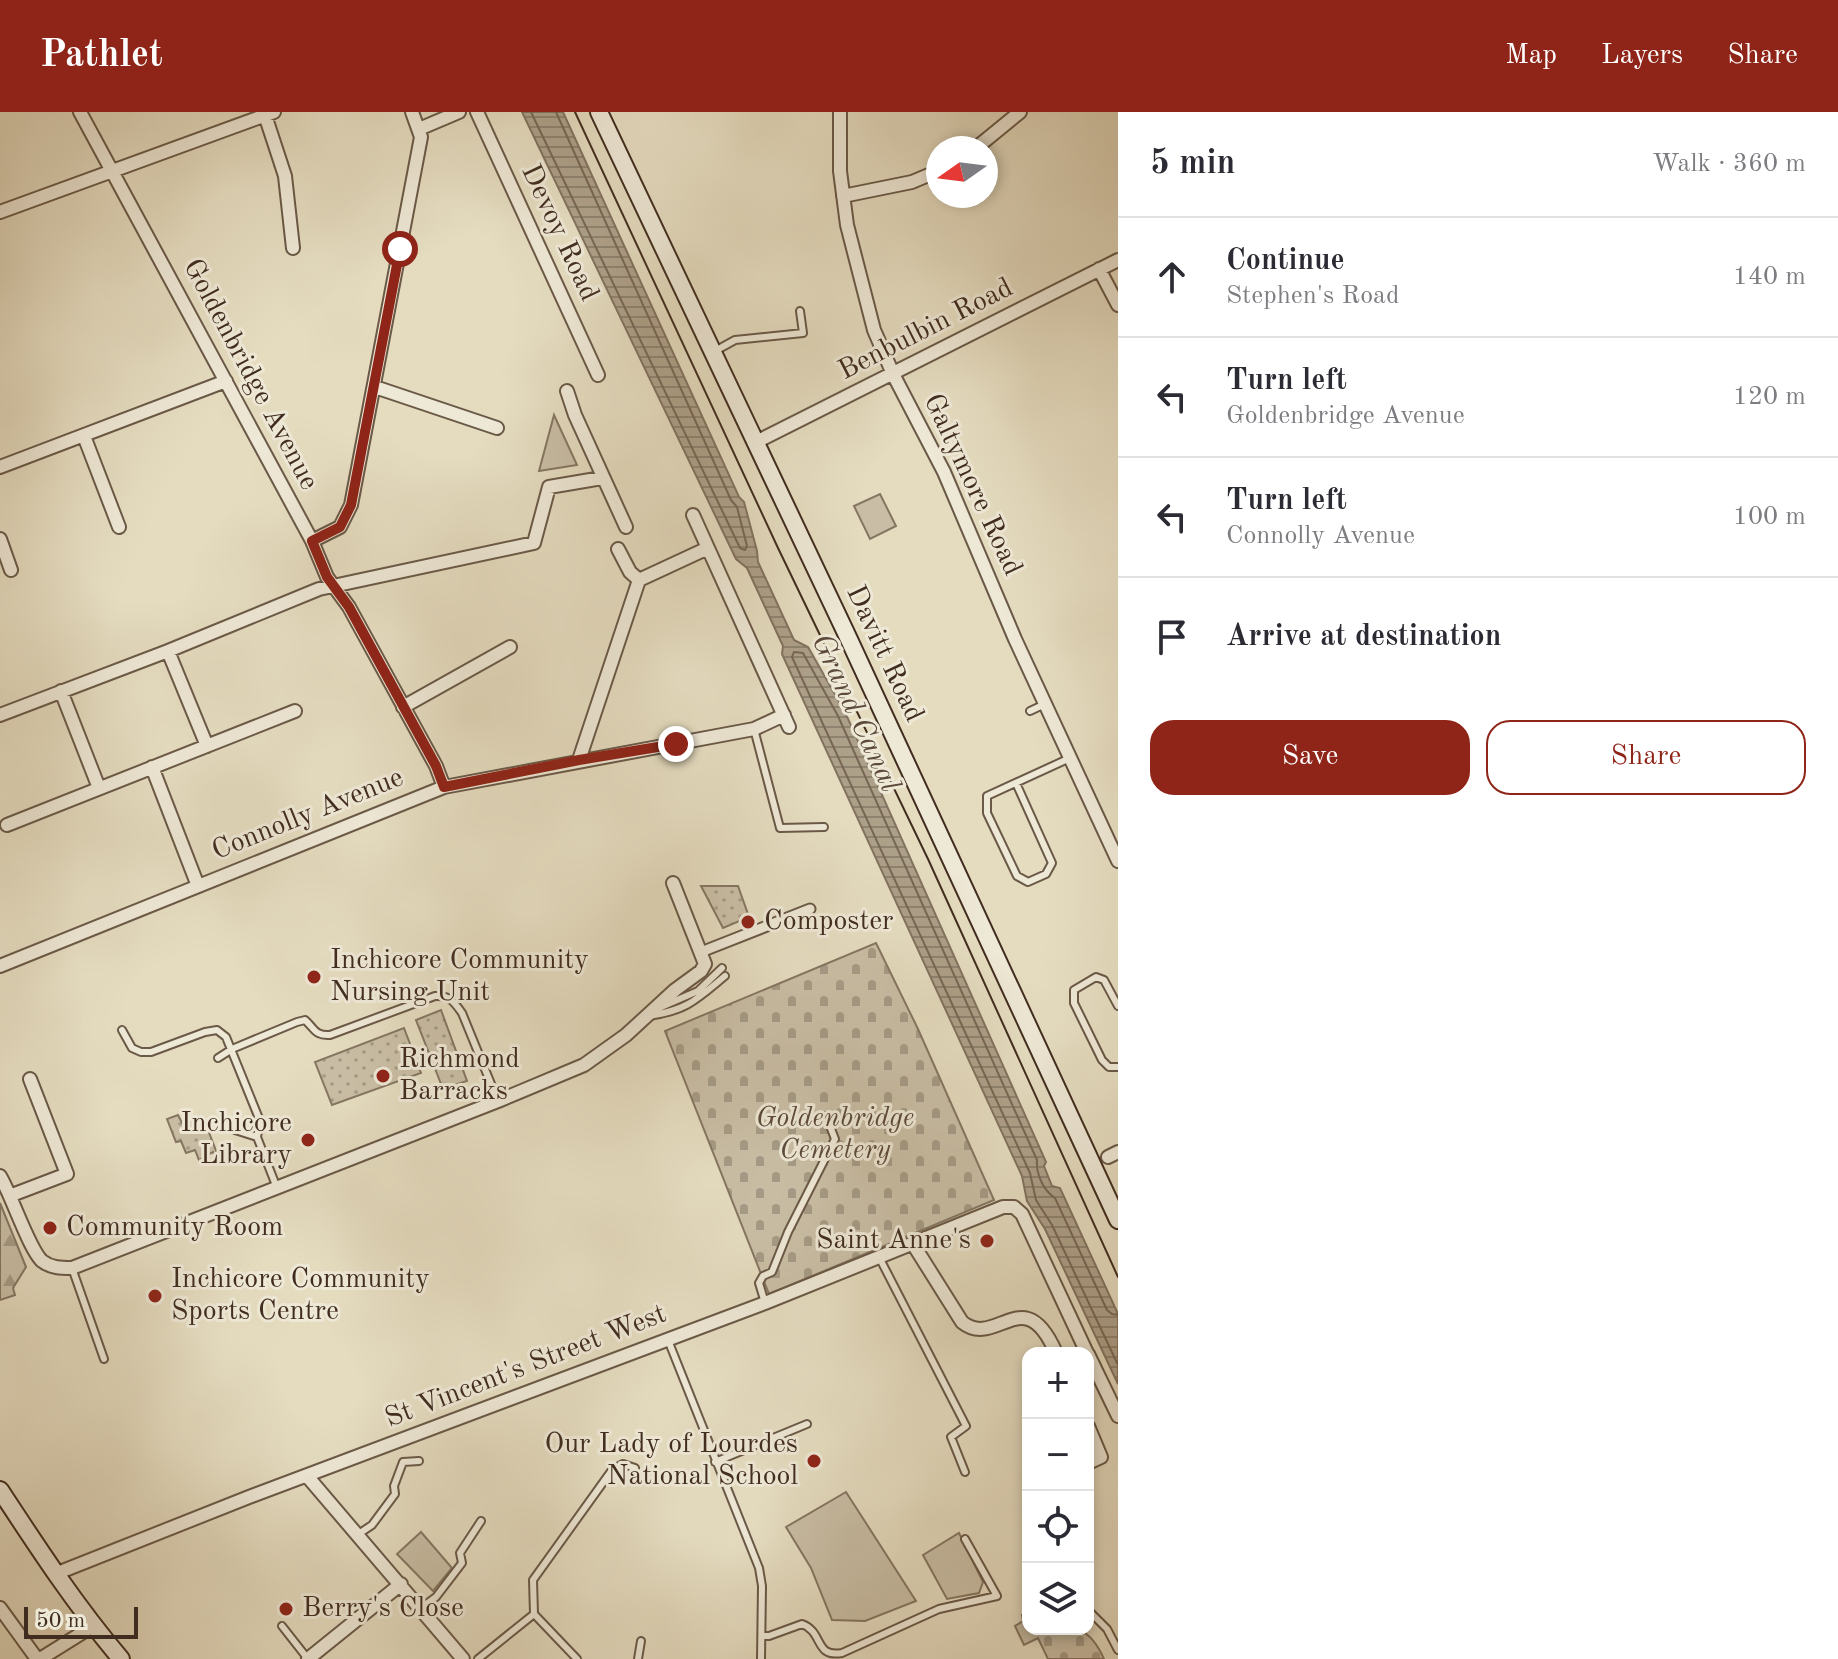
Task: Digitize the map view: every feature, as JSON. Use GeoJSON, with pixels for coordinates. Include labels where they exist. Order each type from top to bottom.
{"type":"FeatureCollection","features":[{"type":"Feature","properties":{"kind":"main road","name":"Davitt Road"},"geometry":{"type":"LineString","coordinates":[[599,112],[896,740],[1118,1220]]}},
{"type":"Feature","properties":{"kind":"main road"},"geometry":{"type":"LineString","coordinates":[[0,1490],[55,1574],[121,1659]]}},
{"type":"Feature","properties":{"kind":"street","name":"Goldenbridge Avenue"},"geometry":{"type":"LineString","coordinates":[[80,112],[444,787]]}},
{"type":"Feature","properties":{"kind":"street"},"geometry":{"type":"LineString","coordinates":[[312,541],[332,533],[347,517],[375,387],[419,150],[421,137],[412,112]]}},
{"type":"Feature","properties":{"kind":"street"},"geometry":{"type":"LineString","coordinates":[[419,129],[459,112]]}},
{"type":"Feature","properties":{"kind":"street","name":"Devoy Road"},"geometry":{"type":"LineString","coordinates":[[477,112],[598,375]]}},
{"type":"Feature","properties":{"kind":"street","name":"Galtymore Road"},"geometry":{"type":"LineString","coordinates":[[840,112],[843,196],[852,250],[874,330],[893,374],[944,472],[1045,704],[1118,861]]}},
{"type":"Feature","properties":{"kind":"street"},"geometry":{"type":"LineString","coordinates":[[991,136],[1020,112]]}},
{"type":"Feature","properties":{"kind":"street"},"geometry":{"type":"LineString","coordinates":[[0,212],[268,113],[285,176],[293,248]]}},
{"type":"Feature","properties":{"kind":"street"},"geometry":{"type":"LineString","coordinates":[[843,196],[912,182],[926,176]]}},
{"type":"Feature","properties":{"kind":"street","name":"Benbulbin Road"},"geometry":{"type":"LineString","coordinates":[[754,443],[1118,260]]}},
{"type":"Feature","properties":{"kind":"street"},"geometry":{"type":"LineString","coordinates":[[1099,269],[1118,305]]}},
{"type":"Feature","properties":{"kind":"street"},"geometry":{"type":"LineString","coordinates":[[0,467],[226,381]]}},
{"type":"Feature","properties":{"kind":"street"},"geometry":{"type":"LineString","coordinates":[[375,387],[497,428]]}},
{"type":"Feature","properties":{"kind":"street"},"geometry":{"type":"LineString","coordinates":[[567,391],[602,478],[626,527]]}},
{"type":"Feature","properties":{"kind":"street"},"geometry":{"type":"LineString","coordinates":[[84,436],[119,527]]}},
{"type":"Feature","properties":{"kind":"street"},"geometry":{"type":"LineString","coordinates":[[0,715],[319,589],[534,543],[549,487],[602,478]]}},
{"type":"Feature","properties":{"kind":"street"},"geometry":{"type":"LineString","coordinates":[[579,760],[639,580],[708,548],[693,515]]}},
{"type":"Feature","properties":{"kind":"street"},"geometry":{"type":"LineString","coordinates":[[0,539],[11,570]]}},
{"type":"Feature","properties":{"kind":"street","name":"Connolly Avenue"},"geometry":{"type":"LineString","coordinates":[[0,966],[444,787],[786,721],[708,548]]}},
{"type":"Feature","properties":{"kind":"street"},"geometry":{"type":"LineString","coordinates":[[618,549],[630,572],[639,580]]}},
{"type":"Feature","properties":{"kind":"street"},"geometry":{"type":"LineString","coordinates":[[403,707],[510,647]]}},
{"type":"Feature","properties":{"kind":"street"},"geometry":{"type":"LineString","coordinates":[[168,651],[207,746]]}},
{"type":"Feature","properties":{"kind":"street"},"geometry":{"type":"LineString","coordinates":[[61,691],[99,788]]}},
{"type":"Feature","properties":{"kind":"street"},"geometry":{"type":"LineString","coordinates":[[7,825],[295,711]]}},
{"type":"Feature","properties":{"kind":"street"},"geometry":{"type":"LineString","coordinates":[[152,767],[198,886]]}},
{"type":"Feature","properties":{"kind":"street"},"geometry":{"type":"LineString","coordinates":[[0,1176],[42,1260],[60,1268],[72,1268],[565,1073],[601,1055],[701,971],[705,964],[673,883]]}},
{"type":"Feature","properties":{"kind":"street"},"geometry":{"type":"LineString","coordinates":[[701,952],[810,909]]}},
{"type":"Feature","properties":{"kind":"street"},"geometry":{"type":"LineString","coordinates":[[12,1195],[67,1174],[30,1079]]}},
{"type":"Feature","properties":{"kind":"street","name":"St Vincent's Street West"},"geometry":{"type":"LineString","coordinates":[[55,1574],[765,1303],[1003,1207],[1014,1207],[1022,1214],[1085,1347]]}},
{"type":"Feature","properties":{"kind":"street"},"geometry":{"type":"LineString","coordinates":[[913,1244],[962,1322],[971,1329],[985,1329],[1025,1317],[1037,1323],[1052,1347]]}},
{"type":"Feature","properties":{"kind":"street"},"geometry":{"type":"LineString","coordinates":[[1094,1366],[1118,1416]]}},
{"type":"Feature","properties":{"kind":"street"},"geometry":{"type":"LineString","coordinates":[[1094,1440],[1101,1457],[1094,1460]]}},
{"type":"Feature","properties":{"kind":"street"},"geometry":{"type":"LineString","coordinates":[[307,1476],[463,1659]]}},
{"type":"Feature","properties":{"kind":"street"},"geometry":{"type":"LineString","coordinates":[[308,1659],[401,1584]]}},
{"type":"Feature","properties":{"kind":"street"},"geometry":{"type":"LineString","coordinates":[[0,1608],[38,1659],[93,1626]]}},
{"type":"Feature","properties":{"kind":"lane"},"geometry":{"type":"LineString","coordinates":[[712,352],[735,340],[803,333],[800,311]]}},
{"type":"Feature","properties":{"kind":"lane"},"geometry":{"type":"LineString","coordinates":[[1030,711],[1045,704]]}},
{"type":"Feature","properties":{"kind":"lane"},"geometry":{"type":"LineString","coordinates":[[754,729],[780,828],[824,827]]}},
{"type":"Feature","properties":{"kind":"lane"},"geometry":{"type":"LineString","coordinates":[[1016,783],[1052,863],[1046,874],[1028,882],[1017,876],[985,805],[987,796],[1070,758]]}},
{"type":"Feature","properties":{"kind":"lane"},"geometry":{"type":"LineString","coordinates":[[724,972],[705,995],[690,1005],[653,1012],[698,991],[724,972]]}},
{"type":"Feature","properties":{"kind":"lane"},"geometry":{"type":"LineString","coordinates":[[1118,1006],[1104,980],[1096,977],[1074,990],[1074,1003],[1102,1060],[1109,1067],[1118,1067]]}},
{"type":"Feature","properties":{"kind":"lane"},"geometry":{"type":"LineString","coordinates":[[218,1058],[232,1049],[305,1020],[314,1032],[321,1036],[330,1035],[445,995],[454,1001],[462,1013],[498,1101]]}},
{"type":"Feature","properties":{"kind":"lane"},"geometry":{"type":"LineString","coordinates":[[122,1030],[132,1048],[141,1052],[151,1052],[205,1032],[217,1030],[226,1037],[260,1121],[257,1137],[277,1188]]}},
{"type":"Feature","properties":{"kind":"lane"},"geometry":{"type":"LineString","coordinates":[[765,1303],[759,1283],[763,1276],[772,1272],[788,1232],[835,1139],[826,1116]]}},
{"type":"Feature","properties":{"kind":"lane"},"geometry":{"type":"LineString","coordinates":[[235,1130],[257,1137]]}},
{"type":"Feature","properties":{"kind":"lane"},"geometry":{"type":"LineString","coordinates":[[879,1257],[966,1426],[951,1437],[965,1472]]}},
{"type":"Feature","properties":{"kind":"lane"},"geometry":{"type":"LineString","coordinates":[[72,1268],[104,1359]]}},
{"type":"Feature","properties":{"kind":"lane"},"geometry":{"type":"LineString","coordinates":[[667,1338],[761,1577],[761,1659]]}},
{"type":"Feature","properties":{"kind":"lane"},"geometry":{"type":"LineString","coordinates":[[715,1462],[807,1424]]}},
{"type":"Feature","properties":{"kind":"lane"},"geometry":{"type":"LineString","coordinates":[[357,1535],[372,1525],[395,1494],[394,1486],[403,1462],[419,1461]]}},
{"type":"Feature","properties":{"kind":"lane"},"geometry":{"type":"LineString","coordinates":[[577,1659],[534,1614],[533,1580],[612,1470],[623,1464],[635,1468]]}},
{"type":"Feature","properties":{"kind":"lane"},"geometry":{"type":"LineString","coordinates":[[421,1608],[436,1597],[462,1563],[460,1553],[481,1521]]}},
{"type":"Feature","properties":{"kind":"lane"},"geometry":{"type":"LineString","coordinates":[[762,1636],[802,1624],[814,1631],[824,1651],[833,1655],[939,1609],[997,1596],[965,1539]]}},
{"type":"Feature","properties":{"kind":"lane"},"geometry":{"type":"LineString","coordinates":[[478,1659],[534,1614]]}},
{"type":"Feature","properties":{"kind":"lane"},"geometry":{"type":"LineString","coordinates":[[1094,1616],[1107,1629],[1118,1650]]}},
{"type":"Feature","properties":{"kind":"lane"},"geometry":{"type":"LineString","coordinates":[[282,1626],[308,1659]]}},
{"type":"Feature","properties":{"kind":"lane"},"geometry":{"type":"LineString","coordinates":[[638,1659],[641,1641]]}},
{"type":"Feature","properties":{"kind":"green space"},"geometry":{"type":"Polygon","coordinates":[[[554,415],[577,465],[539,471],[554,415]]]}},
{"type":"Feature","properties":{"kind":"green space"},"geometry":{"type":"Polygon","coordinates":[[[880,494],[896,526],[870,539],[854,506],[880,494]]]}},
{"type":"Feature","properties":{"kind":"green space"},"geometry":{"type":"Polygon","coordinates":[[[701,886],[738,886],[749,917],[723,928],[701,886]]]}},
{"type":"Feature","properties":{"kind":"green space","name":"Goldenbridge Cemetery"},"geometry":{"type":"Polygon","coordinates":[[[876,943],[994,1200],[769,1294],[665,1031],[876,943]]]}},
{"type":"Feature","properties":{"kind":"green space"},"geometry":{"type":"Polygon","coordinates":[[[441,1010],[467,1081],[443,1089],[416,1020],[441,1010]]]}},
{"type":"Feature","properties":{"kind":"green space"},"geometry":{"type":"Polygon","coordinates":[[[404,1028],[421,1073],[332,1105],[315,1062],[404,1028]]]}},
{"type":"Feature","properties":{"kind":"green space"},"geometry":{"type":"Polygon","coordinates":[[[178,1115],[182,1123],[199,1116],[218,1156],[215,1157],[213,1152],[199,1160],[195,1150],[186,1153],[181,1141],[176,1142],[167,1119],[178,1115]]]}},
{"type":"Feature","properties":{"kind":"green space"},"geometry":{"type":"Polygon","coordinates":[[[0,1203],[26,1267],[13,1288],[15,1295],[0,1300],[0,1203]]]}},
{"type":"Feature","properties":{"kind":"green space"},"geometry":{"type":"Polygon","coordinates":[[[846,1492],[916,1601],[865,1621],[832,1620],[811,1568],[786,1527],[846,1492]]]}},
{"type":"Feature","properties":{"kind":"green space"},"geometry":{"type":"Polygon","coordinates":[[[421,1532],[452,1568],[433,1591],[397,1554],[421,1532]]]}},
{"type":"Feature","properties":{"kind":"green space"},"geometry":{"type":"Polygon","coordinates":[[[959,1533],[983,1582],[979,1593],[947,1599],[923,1555],[959,1533]]]}},
{"type":"Feature","properties":{"kind":"green space"},"geometry":{"type":"Polygon","coordinates":[[[1022,1622],[1022,1635],[1087,1635],[1104,1659],[1048,1659],[1038,1638],[1024,1645],[1015,1626],[1022,1622]]]}},
{"type":"Feature","properties":{"kind":"water"},"geometry":{"type":"Polygon","coordinates":[[[522,112],[563,112],[739,497],[744,502],[758,562],[794,640],[808,647],[845,712],[1046,1162],[1044,1166],[1052,1186],[1060,1188],[1118,1314],[1118,1384],[1045,1229],[1027,1201],[1022,1176],[782,654],[783,646],[747,568],[736,559],[522,112]]]}},
{"type":"Feature","properties":{"kind":"tram line"},"geometry":{"type":"LineString","coordinates":[[575,112],[778,548],[928,859],[1118,1277]]}},
{"type":"Feature","properties":{"kind":"place","name":"Composter"},"geometry":{"type":"Point","coordinates":[748,922]}},
{"type":"Feature","properties":{"kind":"place","name":"Inchicore Community Nursing Unit"},"geometry":{"type":"Point","coordinates":[314,977]}},
{"type":"Feature","properties":{"kind":"place","name":"Richmond Barracks"},"geometry":{"type":"Point","coordinates":[383,1076]}},
{"type":"Feature","properties":{"kind":"place","name":"Inchicore Library"},"geometry":{"type":"Point","coordinates":[308,1140]}},
{"type":"Feature","properties":{"kind":"place","name":"Community Room"},"geometry":{"type":"Point","coordinates":[50,1228]}},
{"type":"Feature","properties":{"kind":"place","name":"Saint Anne's"},"geometry":{"type":"Point","coordinates":[987,1241]}},
{"type":"Feature","properties":{"kind":"place","name":"Inchicore Community Sports Centre"},"geometry":{"type":"Point","coordinates":[155,1296]}},
{"type":"Feature","properties":{"kind":"place","name":"Our Lady of Lourdes National School"},"geometry":{"type":"Point","coordinates":[814,1461]}},
{"type":"Feature","properties":{"kind":"place","name":"Berry's Close"},"geometry":{"type":"Point","coordinates":[286,1609]}},
{"type":"Feature","properties":{"kind":"route"},"geometry":{"type":"LineString","coordinates":[[400,249],[351,505],[340,527],[312,541],[327,577],[349,607],[436,766],[444,787],[676,744]]}},
{"type":"Feature","properties":{"kind":"water label","name":"Grand Canal"},"geometry":{"type":"Point","coordinates":[855,713]}}]}
